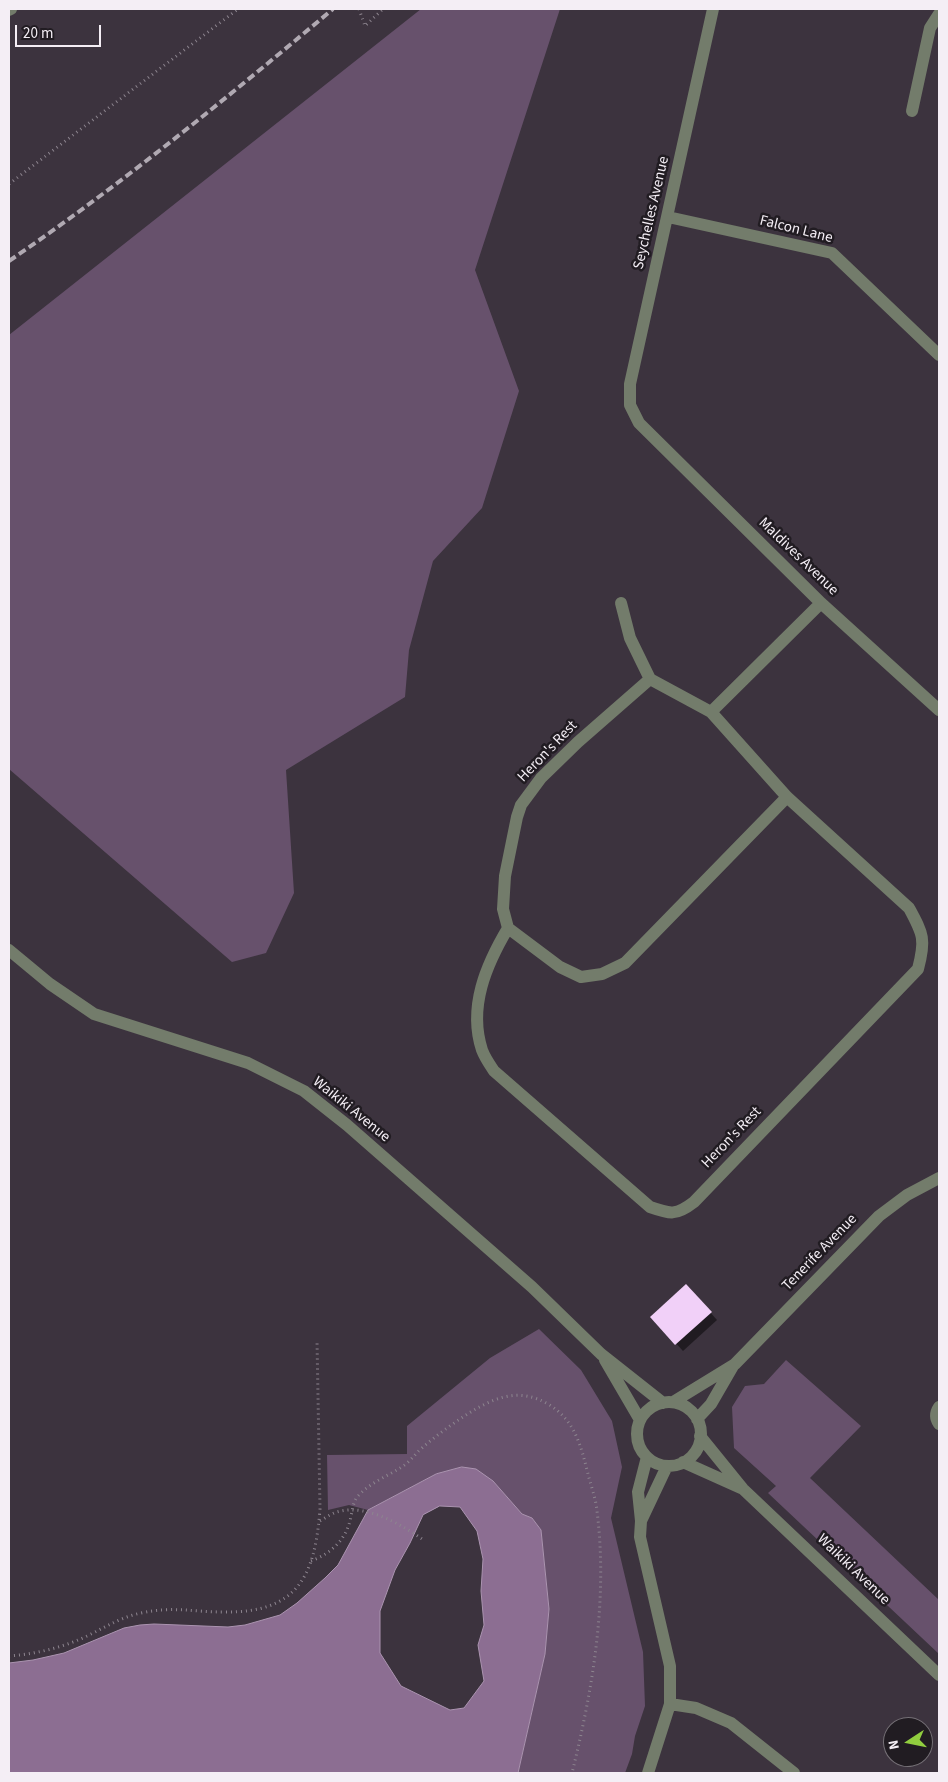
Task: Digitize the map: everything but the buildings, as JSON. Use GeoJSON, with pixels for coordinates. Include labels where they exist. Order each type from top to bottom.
{"type":"FeatureCollection","features":[{"type":"Feature","properties":{"kind":"street","name":"Seychelles Avenue"},"geometry":{"type":"LineString","coordinates":[[639,424],[630,405],[630,384],[714,9]]}},
{"type":"Feature","properties":{"kind":"street"},"geometry":{"type":"LineString","coordinates":[[912,111],[930,28],[939,16]]}},
{"type":"Feature","properties":{"kind":"street","name":"Falcon Lane"},"geometry":{"type":"LineString","coordinates":[[668,217],[832,253],[939,355]]}},
{"type":"Feature","properties":{"kind":"street","name":"Maldives Avenue"},"geometry":{"type":"LineString","coordinates":[[639,424],[821,603],[939,710]]}},
{"type":"Feature","properties":{"kind":"street"},"geometry":{"type":"LineString","coordinates":[[621,603],[630,638],[650,678]]}},
{"type":"Feature","properties":{"kind":"street"},"geometry":{"type":"LineString","coordinates":[[711,712],[821,603]]}},
{"type":"Feature","properties":{"kind":"street","name":"Heron's Rest"},"geometry":{"type":"LineString","coordinates":[[650,678],[711,712],[786,796],[909,908],[921,930],[923,948],[918,968],[707,1188],[682,1212],[668,1213],[650,1207],[494,1071],[483,1051],[477,1021],[482,982],[496,949],[508,928],[503,909],[505,876],[521,805],[541,778],[578,742],[650,678]]}},
{"type":"Feature","properties":{"kind":"street"},"geometry":{"type":"LineString","coordinates":[[508,928],[560,967],[581,977],[602,974],[625,963],[786,796]]}},
{"type":"Feature","properties":{"kind":"street","name":"Waikiki Avenue"},"geometry":{"type":"LineString","coordinates":[[9,950],[50,984],[94,1014],[248,1063],[304,1091],[347,1125],[532,1287],[601,1354],[668,1402]]}},
{"type":"Feature","properties":{"kind":"street","name":"Tenerife Avenue"},"geometry":{"type":"LineString","coordinates":[[697,1419],[711,1404],[735,1364],[879,1216],[907,1195],[939,1178]]}},
{"type":"Feature","properties":{"kind":"street","name":"Waikiki Avenue"},"geometry":{"type":"LineString","coordinates":[[601,1354],[640,1420]]}},
{"type":"Feature","properties":{"kind":"street","name":"Tenerife Avenue"},"geometry":{"type":"LineString","coordinates":[[668,1402],[735,1364]]}},
{"type":"Feature","properties":{"kind":"street"},"geometry":{"type":"LineString","coordinates":[[668,1402],[682,1405],[691,1411],[697,1419],[700,1436],[695,1452],[683,1462],[666,1466],[656,1463],[647,1457],[641,1449],[637,1429],[640,1420],[646,1412],[654,1406],[668,1402]]}},
{"type":"Feature","properties":{"kind":"street"},"geometry":{"type":"LineString","coordinates":[[939,1407],[936,1413],[936,1420],[939,1424]]}},
{"type":"Feature","properties":{"kind":"street","name":"Waikiki Avenue"},"geometry":{"type":"LineString","coordinates":[[700,1436],[743,1489],[939,1675]]}},
{"type":"Feature","properties":{"kind":"street"},"geometry":{"type":"LineString","coordinates":[[647,1457],[638,1492],[641,1522],[640,1537],[670,1666],[670,1704],[648,1773]]}},
{"type":"Feature","properties":{"kind":"street","name":"Waikiki Avenue"},"geometry":{"type":"LineString","coordinates":[[683,1462],[743,1489]]}},
{"type":"Feature","properties":{"kind":"street"},"geometry":{"type":"LineString","coordinates":[[641,1522],[666,1466]]}},
{"type":"Feature","properties":{"kind":"street"},"geometry":{"type":"LineString","coordinates":[[670,1704],[696,1708],[731,1723],[794,1773]]}},
{"type":"Feature","properties":{"kind":"path"},"geometry":{"type":"LineString","coordinates":[[9,184],[238,9]]}},
{"type":"Feature","properties":{"kind":"path"},"geometry":{"type":"LineString","coordinates":[[359,9],[365,26],[383,9]]}},
{"type":"Feature","properties":{"kind":"path"},"geometry":{"type":"LineString","coordinates":[[9,1656],[64,1646],[111,1623],[138,1614],[163,1609],[242,1611],[261,1608],[288,1596],[305,1576],[311,1561],[319,1521],[317,1340]]}},
{"type":"Feature","properties":{"kind":"path"},"geometry":{"type":"LineString","coordinates":[[311,1561],[332,1550],[348,1530],[356,1497],[406,1464],[438,1435],[475,1410],[499,1398],[519,1395],[537,1398],[554,1408],[574,1429],[583,1453],[597,1509],[600,1582],[597,1637],[592,1684],[572,1773]]}},
{"type":"Feature","properties":{"kind":"path"},"geometry":{"type":"LineString","coordinates":[[319,1521],[332,1514],[352,1510],[387,1518],[422,1539]]}},
{"type":"Feature","properties":{"kind":"shaded area"},"geometry":{"type":"Polygon","coordinates":[[[421,9],[560,9],[475,270],[519,391],[482,508],[433,561],[409,650],[405,697],[286,770],[294,893],[266,953],[232,962],[9,769],[9,335],[421,9]]]}},
{"type":"Feature","properties":{"kind":"shaded area"},"geometry":{"type":"Polygon","coordinates":[[[539,1329],[581,1370],[612,1421],[622,1467],[611,1518],[643,1652],[645,1706],[625,1773],[518,1773],[545,1654],[549,1609],[541,1530],[532,1518],[522,1514],[493,1481],[436,1474],[368,1510],[349,1505],[328,1510],[327,1455],[407,1454],[407,1426],[490,1358],[539,1329]]]}},
{"type":"Feature","properties":{"kind":"shaded area"},"geometry":{"type":"Polygon","coordinates":[[[786,1360],[861,1426],[810,1478],[939,1600],[939,1654],[768,1493],[776,1486],[734,1448],[732,1407],[745,1386],[764,1384],[786,1360]]]}},
{"type":"Feature","properties":{"kind":"shaded area"},"geometry":{"type":"Polygon","coordinates":[[[462,1467],[476,1469],[493,1481],[522,1514],[532,1518],[541,1530],[549,1609],[545,1654],[518,1773],[9,1773],[9,1663],[64,1653],[124,1628],[140,1625],[228,1627],[245,1625],[280,1615],[297,1603],[338,1565],[368,1510],[436,1474],[462,1467]],[[440,1506],[423,1515],[395,1570],[380,1611],[380,1653],[401,1686],[450,1710],[464,1708],[484,1681],[478,1645],[484,1625],[481,1591],[483,1559],[477,1531],[460,1507],[440,1506]]]}},
{"type":"Feature","properties":{"kind":"railway"},"geometry":{"type":"LineString","coordinates":[[9,261],[93,202],[133,171],[254,75],[333,9]]}}]}
